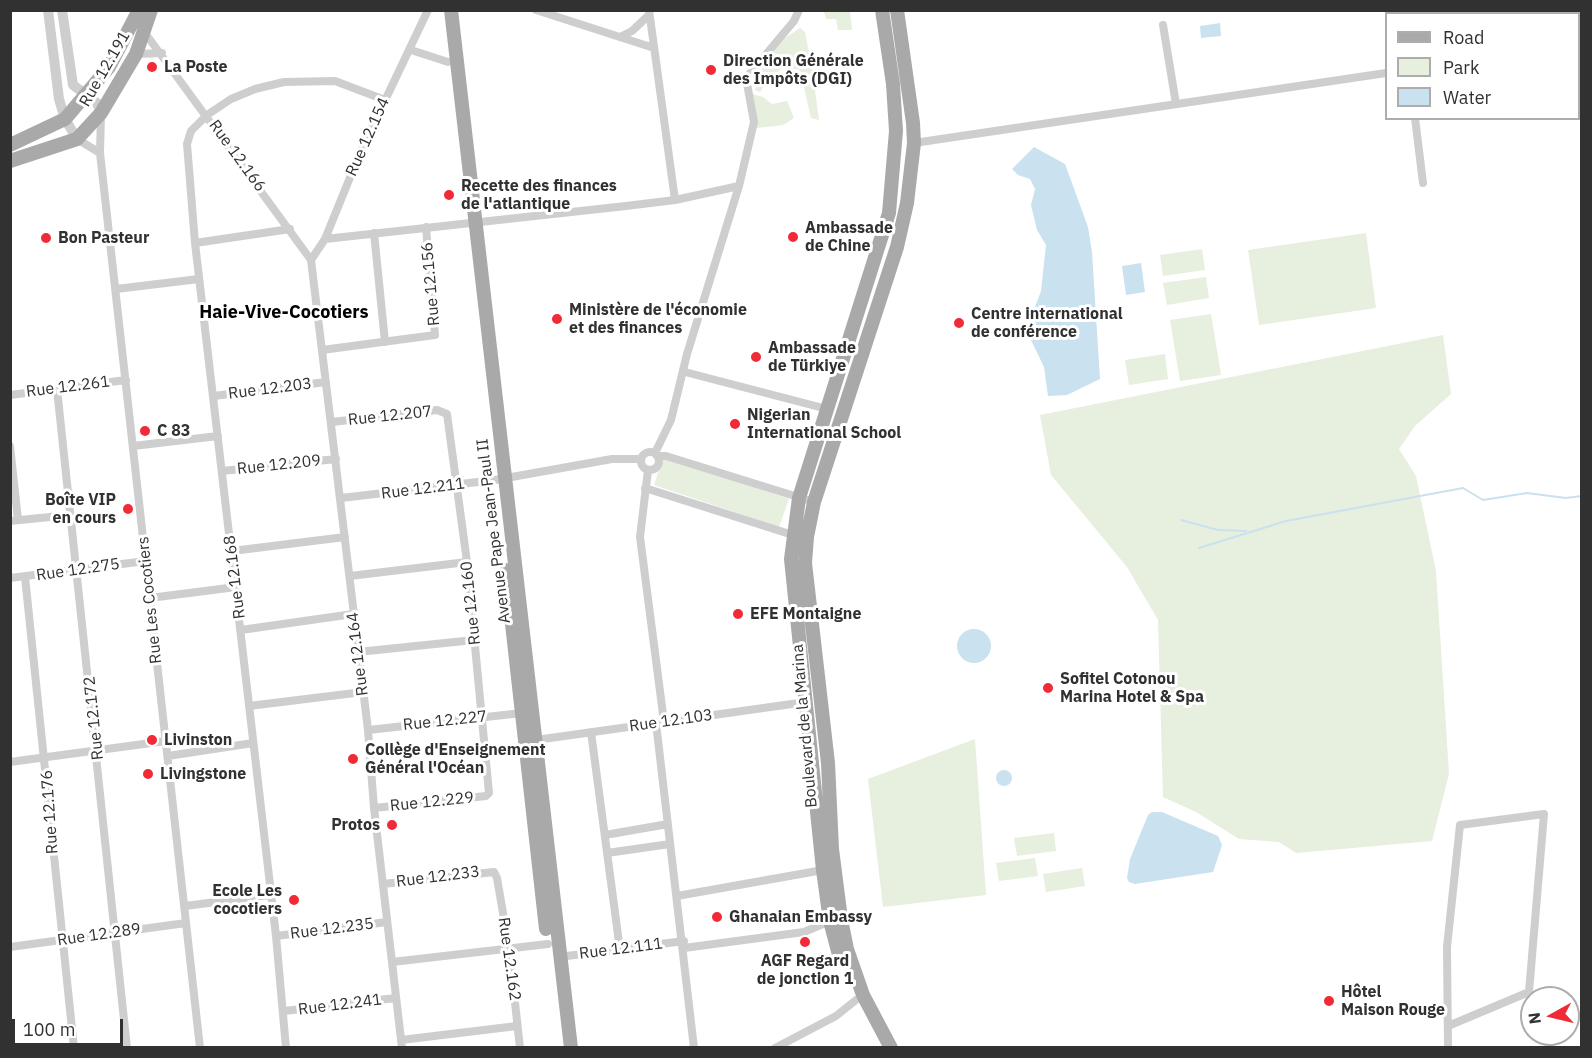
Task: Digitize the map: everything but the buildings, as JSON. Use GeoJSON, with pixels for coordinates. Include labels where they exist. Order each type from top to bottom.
{"type":"FeatureCollection","features":[{"type":"Feature","properties":{"kind":"main road","name":"Avenue Pape Jean-Paul II"},"geometry":{"type":"LineString","coordinates":[[442,10],[471,223]]}},
{"type":"Feature","properties":{"kind":"main road","name":"Avenue Pape Jean-Paul II"},"geometry":{"type":"LineString","coordinates":[[451,10],[522,712],[562,1047]]}},
{"type":"Feature","properties":{"kind":"main road","name":"Boulevard de la Marina"},"geometry":{"type":"LineString","coordinates":[[882,10],[893,84],[896,131],[891,199],[852,334],[799,498],[800,536],[828,763],[832,849],[841,919],[847,949],[860,987],[891,1047]]}},
{"type":"Feature","properties":{"kind":"main road","name":"Boulevard de la Marina"},"geometry":{"type":"LineString","coordinates":[[881,1047],[856,1000],[841,962],[830,921],[792,584],[800,536],[814,502],[897,247],[907,204],[914,143],[897,10]]}},
{"type":"Feature","properties":{"kind":"main road","name":"Rue 12.191"},"geometry":{"type":"LineString","coordinates":[[10,145],[64,119],[109,68],[140,11]]}},
{"type":"Feature","properties":{"kind":"main road","name":"Rue 12.191"},"geometry":{"type":"LineString","coordinates":[[10,161],[77,139],[101,113],[136,54],[145,33],[140,11]]}},
{"type":"Feature","properties":{"kind":"main road","name":"Avenue Pape Jean-Paul II"},"geometry":{"type":"LineString","coordinates":[[500,480],[536,741],[536,765],[571,1047]]}},
{"type":"Feature","properties":{"kind":"street"},"geometry":{"type":"LineString","coordinates":[[48,10],[59,99],[64,119],[77,139],[100,153]]}},
{"type":"Feature","properties":{"kind":"street"},"geometry":{"type":"LineString","coordinates":[[62,10],[71,79],[77,90],[97,103],[101,113]]}},
{"type":"Feature","properties":{"kind":"street","name":"Rue 12.154"},"geometry":{"type":"LineString","coordinates":[[311,260],[325,239],[360,153],[427,13],[436,10]]}},
{"type":"Feature","properties":{"kind":"street"},"geometry":{"type":"LineString","coordinates":[[536,10],[654,48]]}},
{"type":"Feature","properties":{"kind":"street"},"geometry":{"type":"LineString","coordinates":[[648,470],[657,466],[656,455],[671,420],[685,372],[687,354],[739,186],[754,123],[746,78],[794,21],[799,10]]}},
{"type":"Feature","properties":{"kind":"street"},"geometry":{"type":"LineString","coordinates":[[649,13],[675,200]]}},
{"type":"Feature","properties":{"kind":"street"},"geometry":{"type":"LineString","coordinates":[[620,37],[632,31],[649,13]]}},
{"type":"Feature","properties":{"kind":"street"},"geometry":{"type":"LineString","coordinates":[[1163,25],[1176,104]]}},
{"type":"Feature","properties":{"kind":"street","name":"Rue 12.166"},"geometry":{"type":"LineString","coordinates":[[145,33],[162,53],[311,260]]}},
{"type":"Feature","properties":{"kind":"street"},"geometry":{"type":"LineString","coordinates":[[411,50],[448,62]]}},
{"type":"Feature","properties":{"kind":"street"},"geometry":{"type":"LineString","coordinates":[[136,54],[162,53]]}},
{"type":"Feature","properties":{"kind":"street"},"geometry":{"type":"LineString","coordinates":[[914,143],[1385,73]]}},
{"type":"Feature","properties":{"kind":"street","name":"Rue 12.168"},"geometry":{"type":"LineString","coordinates":[[286,1047],[242,630],[195,243],[187,144],[191,131],[207,115],[231,99],[284,82],[335,81],[385,100]]}},
{"type":"Feature","properties":{"kind":"street","name":"Rue Les Cocotiers"},"geometry":{"type":"LineString","coordinates":[[101,113],[100,153],[200,1047]]}},
{"type":"Feature","properties":{"kind":"street"},"geometry":{"type":"LineString","coordinates":[[1415,120],[1423,183]]}},
{"type":"Feature","properties":{"kind":"street"},"geometry":{"type":"LineString","coordinates":[[325,239],[675,200],[739,186]]}},
{"type":"Feature","properties":{"kind":"street","name":"Rue 12.156"},"geometry":{"type":"LineString","coordinates":[[322,350],[435,335],[426,226]]}},
{"type":"Feature","properties":{"kind":"street"},"geometry":{"type":"LineString","coordinates":[[195,243],[290,229]]}},
{"type":"Feature","properties":{"kind":"street"},"geometry":{"type":"LineString","coordinates":[[374,233],[385,342]]}},
{"type":"Feature","properties":{"kind":"street","name":"Rue 12.164"},"geometry":{"type":"LineString","coordinates":[[311,260],[368,730],[374,808],[401,1044]]}},
{"type":"Feature","properties":{"kind":"street"},"geometry":{"type":"LineString","coordinates":[[116,289],[199,279]]}},
{"type":"Feature","properties":{"kind":"street"},"geometry":{"type":"LineString","coordinates":[[685,372],[827,409]]}},
{"type":"Feature","properties":{"kind":"street","name":"Rue 12.261"},"geometry":{"type":"LineString","coordinates":[[10,395],[126,380]]}},
{"type":"Feature","properties":{"kind":"street","name":"Rue 12.203"},"geometry":{"type":"LineString","coordinates":[[214,396],[326,382]]}},
{"type":"Feature","properties":{"kind":"street","name":"Rue 12.172"},"geometry":{"type":"LineString","coordinates":[[57,389],[98,752],[128,1047]]}},
{"type":"Feature","properties":{"kind":"street","name":"Rue 12.207"},"geometry":{"type":"LineString","coordinates":[[332,422],[437,410],[447,414]]}},
{"type":"Feature","properties":{"kind":"street","name":"Rue 12.160"},"geometry":{"type":"LineString","coordinates":[[447,414],[467,562],[489,793]]}},
{"type":"Feature","properties":{"kind":"street"},"geometry":{"type":"LineString","coordinates":[[133,446],[218,436]]}},
{"type":"Feature","properties":{"kind":"street"},"geometry":{"type":"LineString","coordinates":[[10,446],[14,521],[70,515]]}},
{"type":"Feature","properties":{"kind":"street"},"geometry":{"type":"LineString","coordinates":[[648,470],[642,466],[641,459],[644,453],[666,456],[814,502]]}},
{"type":"Feature","properties":{"kind":"street","name":"Rue 12.209"},"geometry":{"type":"LineString","coordinates":[[222,471],[336,459]]}},
{"type":"Feature","properties":{"kind":"street","name":"Rue 12.211"},"geometry":{"type":"LineString","coordinates":[[341,498],[500,480],[612,459],[641,459]]}},
{"type":"Feature","properties":{"kind":"street"},"geometry":{"type":"LineString","coordinates":[[648,470],[640,537],[660,723],[670,844],[684,944],[694,1047]]}},
{"type":"Feature","properties":{"kind":"street"},"geometry":{"type":"LineString","coordinates":[[645,488],[800,536]]}},
{"type":"Feature","properties":{"kind":"street"},"geometry":{"type":"LineString","coordinates":[[232,551],[345,537]]}},
{"type":"Feature","properties":{"kind":"street","name":"Rue 12.275"},"geometry":{"type":"LineString","coordinates":[[10,578],[146,561]]}},
{"type":"Feature","properties":{"kind":"street"},"geometry":{"type":"LineString","coordinates":[[350,576],[467,562]]}},
{"type":"Feature","properties":{"kind":"street","name":"Rue 12.176"},"geometry":{"type":"LineString","coordinates":[[25,577],[46,759],[52,852],[74,1047]]}},
{"type":"Feature","properties":{"kind":"street"},"geometry":{"type":"LineString","coordinates":[[150,598],[236,587]]}},
{"type":"Feature","properties":{"kind":"street"},"geometry":{"type":"LineString","coordinates":[[242,630],[353,614]]}},
{"type":"Feature","properties":{"kind":"street"},"geometry":{"type":"LineString","coordinates":[[358,652],[474,640]]}},
{"type":"Feature","properties":{"kind":"street"},"geometry":{"type":"LineString","coordinates":[[249,706],[363,692]]}},
{"type":"Feature","properties":{"kind":"street","name":"Rue 12.103"},"geometry":{"type":"LineString","coordinates":[[536,741],[806,702]]}},
{"type":"Feature","properties":{"kind":"street","name":"Rue 12.227"},"geometry":{"type":"LineString","coordinates":[[368,730],[522,712]]}},
{"type":"Feature","properties":{"kind":"street"},"geometry":{"type":"LineString","coordinates":[[591,732],[620,950]]}},
{"type":"Feature","properties":{"kind":"street"},"geometry":{"type":"LineString","coordinates":[[10,762],[98,752],[166,741]]}},
{"type":"Feature","properties":{"kind":"street"},"geometry":{"type":"LineString","coordinates":[[168,756],[253,743]]}},
{"type":"Feature","properties":{"kind":"street","name":"Rue 12.229"},"geometry":{"type":"LineString","coordinates":[[374,808],[486,796],[489,793]]}},
{"type":"Feature","properties":{"kind":"street"},"geometry":{"type":"LineString","coordinates":[[1448,1026],[1529,992],[1544,814],[1460,825],[1447,947],[1448,1047]]}},
{"type":"Feature","properties":{"kind":"street"},"geometry":{"type":"LineString","coordinates":[[605,835],[668,824]]}},
{"type":"Feature","properties":{"kind":"street"},"geometry":{"type":"LineString","coordinates":[[607,853],[670,844]]}},
{"type":"Feature","properties":{"kind":"street"},"geometry":{"type":"LineString","coordinates":[[677,896],[823,870]]}},
{"type":"Feature","properties":{"kind":"street","name":"Rue 12.233"},"geometry":{"type":"LineString","coordinates":[[383,884],[494,872]]}},
{"type":"Feature","properties":{"kind":"street","name":"Rue 12.162"},"geometry":{"type":"LineString","coordinates":[[494,872],[509,948],[520,1047]]}},
{"type":"Feature","properties":{"kind":"street"},"geometry":{"type":"LineString","coordinates":[[185,906],[270,895]]}},
{"type":"Feature","properties":{"kind":"street","name":"Rue 12.111"},"geometry":{"type":"LineString","coordinates":[[559,957],[804,932],[830,921]]}},
{"type":"Feature","properties":{"kind":"street","name":"Rue 12.235"},"geometry":{"type":"LineString","coordinates":[[276,936],[387,922]]}},
{"type":"Feature","properties":{"kind":"street","name":"Rue 12.289"},"geometry":{"type":"LineString","coordinates":[[10,947],[186,923]]}},
{"type":"Feature","properties":{"kind":"street"},"geometry":{"type":"LineString","coordinates":[[392,962],[548,944]]}},
{"type":"Feature","properties":{"kind":"street","name":"Rue 12.241"},"geometry":{"type":"LineString","coordinates":[[284,1011],[396,998]]}},
{"type":"Feature","properties":{"kind":"street"},"geometry":{"type":"LineString","coordinates":[[775,1047],[836,1016],[856,1000]]}},
{"type":"Feature","properties":{"kind":"street"},"geometry":{"type":"LineString","coordinates":[[401,1044],[517,1026]]}},
{"type":"Feature","properties":{"kind":"green space"},"geometry":{"type":"Polygon","coordinates":[[[821,11],[850,11],[852,30],[838,30],[836,19],[826,19],[824,12],[821,11]]]}},
{"type":"Feature","properties":{"kind":"green space"},"geometry":{"type":"Polygon","coordinates":[[[800,28],[805,32],[819,120],[811,118],[800,70],[784,67],[767,81],[760,92],[755,90],[761,70],[772,57],[776,44],[800,28]]]}},
{"type":"Feature","properties":{"kind":"green space"},"geometry":{"type":"Polygon","coordinates":[[[753,94],[763,97],[772,104],[787,101],[794,118],[783,125],[757,128],[753,94]]]}},
{"type":"Feature","properties":{"kind":"green space"},"geometry":{"type":"Polygon","coordinates":[[[1366,233],[1376,308],[1259,325],[1248,250],[1366,233]]]}},
{"type":"Feature","properties":{"kind":"green space"},"geometry":{"type":"Polygon","coordinates":[[[1202,249],[1205,270],[1163,276],[1160,255],[1202,249]]]}},
{"type":"Feature","properties":{"kind":"green space"},"geometry":{"type":"Polygon","coordinates":[[[1206,277],[1209,298],[1167,305],[1163,283],[1206,277]]]}},
{"type":"Feature","properties":{"kind":"green space"},"geometry":{"type":"Polygon","coordinates":[[[1211,314],[1221,375],[1180,381],[1170,320],[1211,314]]]}},
{"type":"Feature","properties":{"kind":"green space"},"geometry":{"type":"Polygon","coordinates":[[[1443,335],[1451,394],[1415,426],[1399,449],[1416,476],[1436,571],[1449,774],[1432,841],[1296,853],[1279,842],[1239,839],[1196,812],[1163,797],[1158,620],[1127,567],[1051,475],[1040,415],[1443,335]]]}},
{"type":"Feature","properties":{"kind":"green space"},"geometry":{"type":"Polygon","coordinates":[[[1165,354],[1168,379],[1129,385],[1125,360],[1165,354]]]}},
{"type":"Feature","properties":{"kind":"green space"},"geometry":{"type":"Polygon","coordinates":[[[663,457],[789,499],[779,527],[654,485],[663,457]]]}},
{"type":"Feature","properties":{"kind":"green space"},"geometry":{"type":"Polygon","coordinates":[[[975,739],[986,895],[883,907],[868,779],[975,739]]]}},
{"type":"Feature","properties":{"kind":"green space"},"geometry":{"type":"Polygon","coordinates":[[[1054,833],[1056,851],[1017,856],[1014,838],[1054,833]]]}},
{"type":"Feature","properties":{"kind":"green space"},"geometry":{"type":"Polygon","coordinates":[[[1035,858],[1038,876],[999,881],[996,863],[1035,858]]]}},
{"type":"Feature","properties":{"kind":"green space"},"geometry":{"type":"Polygon","coordinates":[[[1082,868],[1085,886],[1046,892],[1043,874],[1082,868]]]}},
{"type":"Feature","properties":{"kind":"water"},"geometry":{"type":"Polygon","coordinates":[[[1220,23],[1221,36],[1201,38],[1200,26],[1220,23]]]}},
{"type":"Feature","properties":{"kind":"water"},"geometry":{"type":"Polygon","coordinates":[[[1034,147],[1065,164],[1088,227],[1092,252],[1100,379],[1067,395],[1048,396],[1044,367],[1031,340],[1036,329],[1032,315],[1041,291],[1046,245],[1037,230],[1031,205],[1035,189],[1030,179],[1018,175],[1012,169],[1034,147]]]}},
{"type":"Feature","properties":{"kind":"water"},"geometry":{"type":"Polygon","coordinates":[[[1141,263],[1145,292],[1126,295],[1122,266],[1141,263]]]}},
{"type":"Feature","properties":{"kind":"water"},"geometry":{"type":"Polygon","coordinates":[[[974,629],[986,634],[991,646],[986,658],[974,663],[962,658],[957,646],[962,634],[974,629]]]}},
{"type":"Feature","properties":{"kind":"water"},"geometry":{"type":"Polygon","coordinates":[[[1004,770],[1010,772],[1012,778],[1010,784],[1004,786],[998,784],[996,778],[998,772],[1004,770]]]}},
{"type":"Feature","properties":{"kind":"water"},"geometry":{"type":"Polygon","coordinates":[[[1152,812],[1162,812],[1218,836],[1222,845],[1213,872],[1135,884],[1129,882],[1127,878],[1130,859],[1148,815],[1152,812]]]}},
{"type":"Feature","properties":{"kind":"waterway"},"geometry":{"type":"LineString","coordinates":[[1199,548],[1286,521],[1463,488],[1483,500],[1527,493],[1566,498],[1582,496]]}},
{"type":"Feature","properties":{"kind":"waterway"},"geometry":{"type":"LineString","coordinates":[[1181,520],[1218,530],[1246,531]]}},
{"type":"Feature","properties":{"kind":"place","name":"La Poste"},"geometry":{"type":"Point","coordinates":[152,67]}},
{"type":"Feature","properties":{"kind":"place","name":"Direction Générale des Impôts (DGI)"},"geometry":{"type":"Point","coordinates":[711,70]}},
{"type":"Feature","properties":{"kind":"place","name":"Recette des finances de l'atlantique"},"geometry":{"type":"Point","coordinates":[449,195]}},
{"type":"Feature","properties":{"kind":"place","name":"Ambassade de Chine"},"geometry":{"type":"Point","coordinates":[793,237]}},
{"type":"Feature","properties":{"kind":"place","name":"Bon Pasteur"},"geometry":{"type":"Point","coordinates":[46,238]}},
{"type":"Feature","properties":{"kind":"place","name":"Ministère de l'économie et des finances"},"geometry":{"type":"Point","coordinates":[557,319]}},
{"type":"Feature","properties":{"kind":"place","name":"Centre international de conférence"},"geometry":{"type":"Point","coordinates":[959,323]}},
{"type":"Feature","properties":{"kind":"place","name":"Ambassade de Türkiye"},"geometry":{"type":"Point","coordinates":[756,357]}},
{"type":"Feature","properties":{"kind":"place","name":"Nigerian International School"},"geometry":{"type":"Point","coordinates":[735,424]}},
{"type":"Feature","properties":{"kind":"place","name":"C 83"},"geometry":{"type":"Point","coordinates":[145,431]}},
{"type":"Feature","properties":{"kind":"place","name":"Boîte VIP en cours"},"geometry":{"type":"Point","coordinates":[128,509]}},
{"type":"Feature","properties":{"kind":"place","name":"EFE Montaigne"},"geometry":{"type":"Point","coordinates":[738,614]}},
{"type":"Feature","properties":{"kind":"place","name":"Sofitel Cotonou Marina Hotel & Spa"},"geometry":{"type":"Point","coordinates":[1048,688]}},
{"type":"Feature","properties":{"kind":"place","name":"Livinston"},"geometry":{"type":"Point","coordinates":[152,740]}},
{"type":"Feature","properties":{"kind":"place","name":"Collège d'Enseignement Général l'Océan"},"geometry":{"type":"Point","coordinates":[353,759]}},
{"type":"Feature","properties":{"kind":"place","name":"Livingstone"},"geometry":{"type":"Point","coordinates":[148,774]}},
{"type":"Feature","properties":{"kind":"place","name":"Protos"},"geometry":{"type":"Point","coordinates":[392,825]}},
{"type":"Feature","properties":{"kind":"place","name":"Ecole Les cocotiers"},"geometry":{"type":"Point","coordinates":[294,900]}},
{"type":"Feature","properties":{"kind":"place","name":"Ghanaian Embassy"},"geometry":{"type":"Point","coordinates":[717,917]}},
{"type":"Feature","properties":{"kind":"place","name":"AGF Regard de jonction 1"},"geometry":{"type":"Point","coordinates":[805,942]}},
{"type":"Feature","properties":{"kind":"place","name":"Hôtel Maison Rouge"},"geometry":{"type":"Point","coordinates":[1329,1001]}},
{"type":"Feature","properties":{"kind":"district","name":"Haie-Vive-Cocotiers"},"geometry":{"type":"Point","coordinates":[284,313]}}]}
